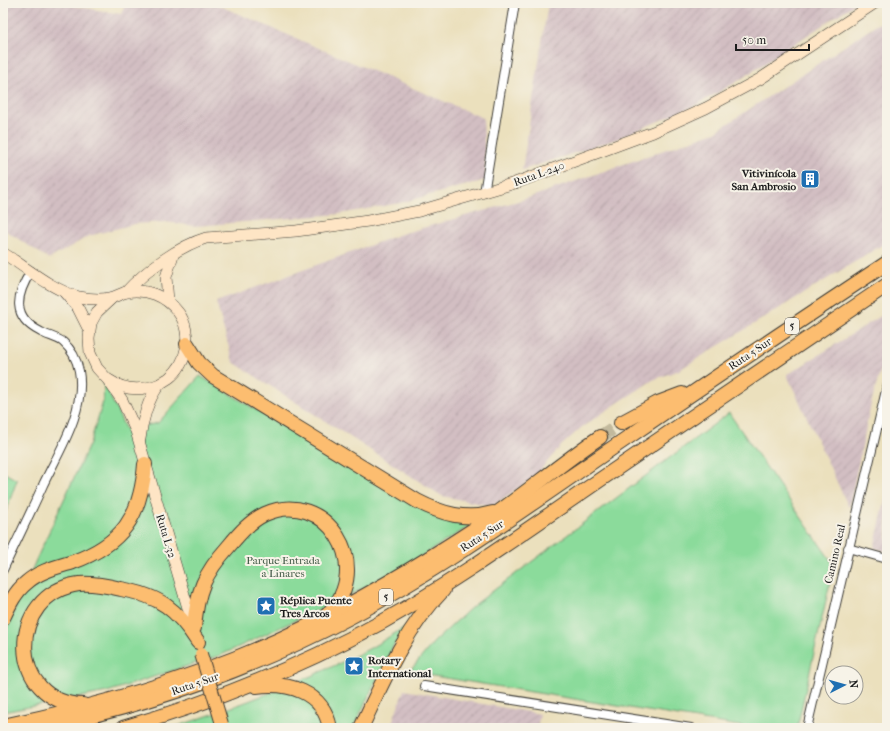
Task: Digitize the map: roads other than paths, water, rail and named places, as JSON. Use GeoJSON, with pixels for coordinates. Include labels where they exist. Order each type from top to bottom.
{"type":"FeatureCollection","features":[{"type":"Feature","properties":{"kind":"highway","name":"Ruta 5 Sur"},"geometry":{"type":"LineString","coordinates":[[37,728],[106,711],[194,685],[254,662],[332,626],[384,598],[458,552],[887,263]]}},
{"type":"Feature","properties":{"kind":"highway","name":"Ruta 5 Sur"},"geometry":{"type":"LineString","coordinates":[[123,728],[243,688],[356,636],[410,605],[460,574],[887,285]]}},
{"type":"Feature","properties":{"kind":"highway"},"geometry":{"type":"LineString","coordinates":[[187,344],[199,364],[213,376],[417,501],[444,513],[462,516],[476,516],[500,511]]}},
{"type":"Feature","properties":{"kind":"highway"},"geometry":{"type":"LineString","coordinates":[[621,423],[658,403],[698,389]]}},
{"type":"Feature","properties":{"kind":"highway"},"geometry":{"type":"LineString","coordinates":[[3,726],[91,705],[140,691],[217,665],[281,638],[325,617],[398,577],[500,511],[600,436]]}},
{"type":"Feature","properties":{"kind":"highway"},"geometry":{"type":"LineString","coordinates":[[3,618],[16,593],[30,580],[52,568],[98,552],[119,535],[136,508],[143,484],[145,464]]}},
{"type":"Feature","properties":{"kind":"highway"},"geometry":{"type":"LineString","coordinates":[[194,628],[199,591],[203,580],[213,565],[252,523],[264,515],[280,510],[300,511],[323,521],[336,534],[345,550],[348,568],[346,583],[340,599],[325,617]]}},
{"type":"Feature","properties":{"kind":"highway"},"geometry":{"type":"LineString","coordinates":[[361,728],[403,643],[425,611],[460,574]]}},
{"type":"Feature","properties":{"kind":"highway"},"geometry":{"type":"LineString","coordinates":[[91,705],[70,704],[53,697],[35,681],[27,666],[24,648],[27,627],[39,607],[57,591],[75,585],[90,584],[121,589],[148,596],[163,603],[181,617],[200,648]]}},
{"type":"Feature","properties":{"kind":"highway"},"geometry":{"type":"LineString","coordinates":[[243,688],[278,685],[301,690],[322,707],[330,728]]}},
{"type":"Feature","properties":{"kind":"highway"},"geometry":{"type":"LineString","coordinates":[[154,728],[177,711]]}},
{"type":"Feature","properties":{"kind":"main road"},"geometry":{"type":"LineString","coordinates":[[200,648],[222,724]]}},
{"type":"Feature","properties":{"kind":"street"},"geometry":{"type":"LineString","coordinates":[[484,193],[515,3]]}},
{"type":"Feature","properties":{"kind":"street","name":"Ruta L-240"},"geometry":{"type":"LineString","coordinates":[[126,292],[152,268],[192,243],[206,238],[296,231],[368,221],[419,211],[484,193],[570,163],[690,116],[760,79],[875,3]]}},
{"type":"Feature","properties":{"kind":"street","name":"Ruta L-32"},"geometry":{"type":"LineString","coordinates":[[3,253],[62,290],[86,298],[112,298],[126,292],[148,292],[168,301],[183,320],[187,344],[180,365],[172,376],[160,384],[144,416],[140,444]]}},
{"type":"Feature","properties":{"kind":"street"},"geometry":{"type":"LineString","coordinates":[[168,301],[166,277],[173,255]]}},
{"type":"Feature","properties":{"kind":"street"},"geometry":{"type":"LineString","coordinates":[[3,570],[71,427],[79,391],[78,366],[70,350],[59,340],[32,327],[24,318],[20,309],[20,290],[31,271]]}},
{"type":"Feature","properties":{"kind":"street","name":"Ruta L-32"},"geometry":{"type":"LineString","coordinates":[[62,290],[78,308],[90,330],[89,346],[93,361],[108,380],[127,409],[140,444],[194,628]]}},
{"type":"Feature","properties":{"kind":"street"},"geometry":{"type":"LineString","coordinates":[[90,330],[97,312],[112,298]]}},
{"type":"Feature","properties":{"kind":"street"},"geometry":{"type":"LineString","coordinates":[[108,380],[122,387],[137,390],[160,384]]}},
{"type":"Feature","properties":{"kind":"street","name":"Camino Real"},"geometry":{"type":"LineString","coordinates":[[807,728],[887,386]]}},
{"type":"Feature","properties":{"kind":"street"},"geometry":{"type":"LineString","coordinates":[[848,548],[887,559]]}},
{"type":"Feature","properties":{"kind":"street"},"geometry":{"type":"LineString","coordinates":[[424,686],[691,728]]}},
{"type":"Feature","properties":{"kind":"tunnel"},"geometry":{"type":"LineString","coordinates":[[600,437],[621,423]]}},
{"type":"Feature","properties":{"kind":"place","name":"Vitivinícola San Ambrosio"},"geometry":{"type":"Point","coordinates":[810,179]}},
{"type":"Feature","properties":{"kind":"place","name":"Réplica Puente Tres Arcos"},"geometry":{"type":"Point","coordinates":[266,606]}},
{"type":"Feature","properties":{"kind":"place","name":"Rotary International"},"geometry":{"type":"Point","coordinates":[354,666]}},
{"type":"Feature","properties":{"kind":"park label","name":"Parque Entrada a Linares"},"geometry":{"type":"Point","coordinates":[283,566]}}]}
